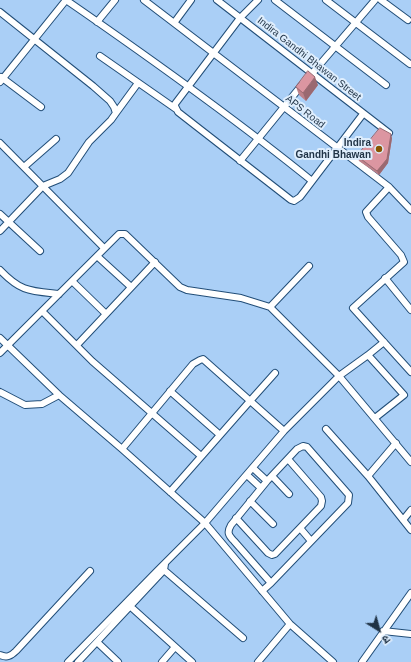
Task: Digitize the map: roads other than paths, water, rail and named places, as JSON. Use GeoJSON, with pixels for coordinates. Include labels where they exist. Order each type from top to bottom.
{"type":"FeatureCollection","features":[{"type":"Feature","properties":{"kind":"street"},"geometry":{"type":"LineString","coordinates":[[41,106],[1,78],[66,0],[189,86],[259,138],[312,181]]}},
{"type":"Feature","properties":{"kind":"street"},"geometry":{"type":"LineString","coordinates":[[97,22],[115,0]]}},
{"type":"Feature","properties":{"kind":"street","name":"APS Road"},"geometry":{"type":"LineString","coordinates":[[144,0],[388,187],[411,210]]}},
{"type":"Feature","properties":{"kind":"street"},"geometry":{"type":"LineString","coordinates":[[174,24],[191,0]]}},
{"type":"Feature","properties":{"kind":"street","name":"Indira Gandhi Bhawan Street"},"geometry":{"type":"LineString","coordinates":[[217,0],[389,133]]}},
{"type":"Feature","properties":{"kind":"street"},"geometry":{"type":"LineString","coordinates":[[176,109],[175,104],[240,18],[258,0]]}},
{"type":"Feature","properties":{"kind":"street"},"geometry":{"type":"LineString","coordinates":[[275,0],[386,85]]}},
{"type":"Feature","properties":{"kind":"street"},"geometry":{"type":"LineString","coordinates":[[326,0],[410,64]]}},
{"type":"Feature","properties":{"kind":"street"},"geometry":{"type":"LineString","coordinates":[[240,161],[375,0]]}},
{"type":"Feature","properties":{"kind":"street"},"geometry":{"type":"LineString","coordinates":[[381,0],[408,20]]}},
{"type":"Feature","properties":{"kind":"street"},"geometry":{"type":"LineString","coordinates":[[0,12],[93,86],[110,101],[116,112]]}},
{"type":"Feature","properties":{"kind":"street"},"geometry":{"type":"LineString","coordinates":[[100,56],[176,109],[240,161],[294,201],[300,197],[363,114]]}},
{"type":"Feature","properties":{"kind":"street"},"geometry":{"type":"LineString","coordinates":[[0,231],[43,186],[60,179],[68,173],[89,142],[111,120],[138,83]]}},
{"type":"Feature","properties":{"kind":"street"},"geometry":{"type":"LineString","coordinates":[[24,166],[56,139]]}},
{"type":"Feature","properties":{"kind":"street"},"geometry":{"type":"LineString","coordinates":[[0,143],[104,248]]}},
{"type":"Feature","properties":{"kind":"street"},"geometry":{"type":"LineString","coordinates":[[388,187],[366,212],[368,217],[404,262],[353,308],[411,372]]}},
{"type":"Feature","properties":{"kind":"street"},"geometry":{"type":"LineString","coordinates":[[0,214],[40,252]]}},
{"type":"Feature","properties":{"kind":"street"},"geometry":{"type":"LineString","coordinates":[[0,353],[116,235],[125,234],[180,287],[187,290],[242,298],[270,307],[339,376],[411,462]]}},
{"type":"Feature","properties":{"kind":"street"},"geometry":{"type":"LineString","coordinates":[[97,256],[132,287]]}},
{"type":"Feature","properties":{"kind":"street"},"geometry":{"type":"LineString","coordinates":[[77,345],[155,262]]}},
{"type":"Feature","properties":{"kind":"street"},"geometry":{"type":"LineString","coordinates":[[270,307],[309,266]]}},
{"type":"Feature","properties":{"kind":"street"},"geometry":{"type":"LineString","coordinates":[[0,270],[12,282],[23,288],[31,291],[59,294]]}},
{"type":"Feature","properties":{"kind":"street"},"geometry":{"type":"LineString","coordinates":[[385,278],[411,310]]}},
{"type":"Feature","properties":{"kind":"street"},"geometry":{"type":"LineString","coordinates":[[72,281],[106,314]]}},
{"type":"Feature","properties":{"kind":"street"},"geometry":{"type":"LineString","coordinates":[[42,311],[92,361],[201,456]]}},
{"type":"Feature","properties":{"kind":"street"},"geometry":{"type":"LineString","coordinates":[[0,338],[60,395],[205,523],[290,624],[333,662]]}},
{"type":"Feature","properties":{"kind":"street"},"geometry":{"type":"LineString","coordinates":[[78,662],[131,607],[284,431],[339,376],[384,342]]}},
{"type":"Feature","properties":{"kind":"street"},"geometry":{"type":"LineString","coordinates":[[368,354],[404,395],[375,418]]}},
{"type":"Feature","properties":{"kind":"street"},"geometry":{"type":"LineString","coordinates":[[122,449],[194,364],[204,359],[284,431]]}},
{"type":"Feature","properties":{"kind":"street"},"geometry":{"type":"LineString","coordinates":[[170,492],[250,401],[276,374]]}},
{"type":"Feature","properties":{"kind":"street"},"geometry":{"type":"LineString","coordinates":[[170,391],[220,435]]}},
{"type":"Feature","properties":{"kind":"street"},"geometry":{"type":"LineString","coordinates":[[0,392],[24,405],[42,404],[60,395]]}},
{"type":"Feature","properties":{"kind":"street"},"geometry":{"type":"LineString","coordinates":[[326,429],[368,476],[411,530]]}},
{"type":"Feature","properties":{"kind":"street"},"geometry":{"type":"LineString","coordinates":[[368,476],[396,443]]}},
{"type":"Feature","properties":{"kind":"street"},"geometry":{"type":"LineString","coordinates":[[262,591],[271,583],[348,503],[349,495],[307,447],[302,446],[297,449],[250,501],[231,524],[228,531],[229,536],[271,583]]}},
{"type":"Feature","properties":{"kind":"street"},"geometry":{"type":"LineString","coordinates":[[236,518],[268,553],[272,555],[275,554],[321,506],[321,497],[288,459]]}},
{"type":"Feature","properties":{"kind":"street"},"geometry":{"type":"LineString","coordinates":[[252,468],[267,482]]}},
{"type":"Feature","properties":{"kind":"street"},"geometry":{"type":"LineString","coordinates":[[247,475],[261,488]]}},
{"type":"Feature","properties":{"kind":"street"},"geometry":{"type":"LineString","coordinates":[[272,476],[289,494]]}},
{"type":"Feature","properties":{"kind":"street"},"geometry":{"type":"LineString","coordinates":[[250,501],[273,524]]}},
{"type":"Feature","properties":{"kind":"street"},"geometry":{"type":"LineString","coordinates":[[403,520],[411,510]]}},
{"type":"Feature","properties":{"kind":"street"},"geometry":{"type":"LineString","coordinates":[[300,528],[312,540]]}},
{"type":"Feature","properties":{"kind":"street"},"geometry":{"type":"LineString","coordinates":[[241,566],[249,559]]}},
{"type":"Feature","properties":{"kind":"street"},"geometry":{"type":"LineString","coordinates":[[165,567],[243,638]]}},
{"type":"Feature","properties":{"kind":"street"},"geometry":{"type":"LineString","coordinates":[[68,662],[146,581],[165,567]]}},
{"type":"Feature","properties":{"kind":"street"},"geometry":{"type":"LineString","coordinates":[[0,655],[5,657],[10,656],[16,651],[90,571]]}},
{"type":"Feature","properties":{"kind":"street"},"geometry":{"type":"LineString","coordinates":[[362,662],[411,593]]}},
{"type":"Feature","properties":{"kind":"street"},"geometry":{"type":"LineString","coordinates":[[403,604],[411,604]]}},
{"type":"Feature","properties":{"kind":"street"},"geometry":{"type":"LineString","coordinates":[[131,607],[192,662]]}},
{"type":"Feature","properties":{"kind":"street"},"geometry":{"type":"LineString","coordinates":[[258,662],[290,624]]}},
{"type":"Feature","properties":{"kind":"street"},"geometry":{"type":"LineString","coordinates":[[383,631],[411,634]]}},
{"type":"Feature","properties":{"kind":"street"},"geometry":{"type":"LineString","coordinates":[[96,642],[118,662]]}},
{"type":"Feature","properties":{"kind":"street"},"geometry":{"type":"LineString","coordinates":[[162,662],[174,647]]}},
{"type":"Feature","properties":{"kind":"place","name":"Indira Gandhi Bhawan"},"geometry":{"type":"Point","coordinates":[379,149]}}]}
